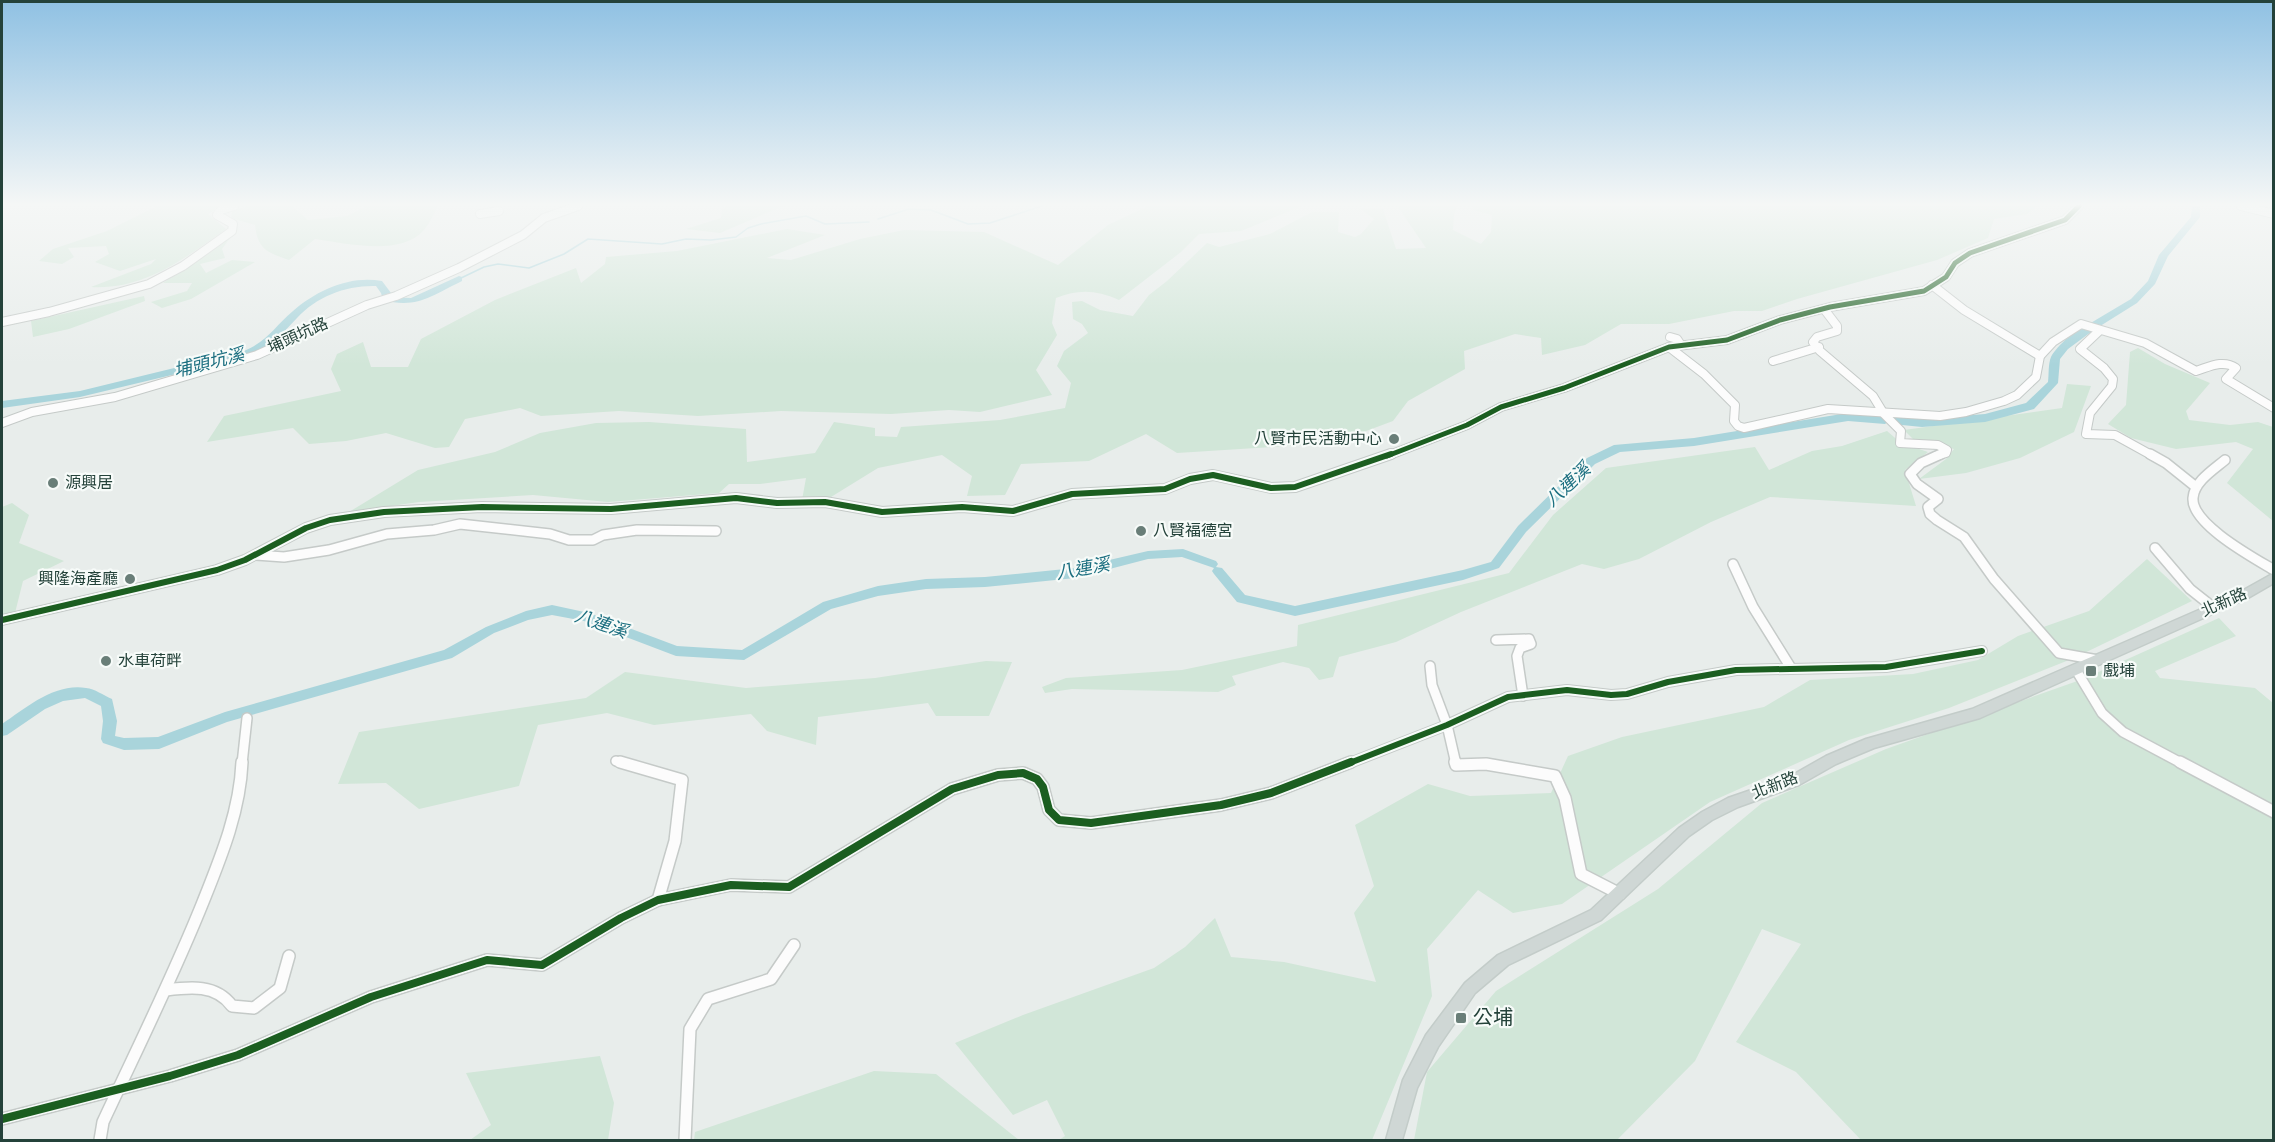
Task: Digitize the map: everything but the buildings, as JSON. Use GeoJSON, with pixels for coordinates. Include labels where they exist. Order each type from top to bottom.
{"type":"FeatureCollection","features":[{"type":"Feature","properties":{"kind":"main road","name":"北新路"},"geometry":{"type":"LineString","coordinates":[[1394,1140],[1409,1086],[1418,1068],[1437,1032],[1470,988],[1503,960],[1596,915],[1684,832],[1707,816],[1733,802],[1794,781],[1831,760],[1872,743],[1975,714],[2244,595],[2274,577]]}},
{"type":"Feature","properties":{"kind":"street"},"geometry":{"type":"LineString","coordinates":[[2,322],[49,312],[149,284],[192,259]]}},
{"type":"Feature","properties":{"kind":"street","name":"埔頭坑路"},"geometry":{"type":"LineString","coordinates":[[2,423],[32,412],[115,397],[257,355],[476,259]]}},
{"type":"Feature","properties":{"kind":"street"},"geometry":{"type":"LineString","coordinates":[[2,620],[85,599],[187,578],[253,555],[306,528],[384,512],[482,507],[612,509],[736,498],[777,503],[825,502],[882,512],[962,507],[1013,511],[1072,494],[1165,489],[1190,479],[1213,475],[1271,488],[1295,486],[1361,466],[1467,425],[1501,407],[1534,399],[1669,347],[1727,340],[1780,320],[1824,309],[1914,293],[1946,277],[1955,263],[1961,259]]}},
{"type":"Feature","properties":{"kind":"street"},"geometry":{"type":"LineString","coordinates":[[1932,285],[1964,310],[2040,356]]}},
{"type":"Feature","properties":{"kind":"street"},"geometry":{"type":"LineString","coordinates":[[1824,309],[1837,326],[1837,331],[1817,337],[1813,342],[1820,351],[1873,396],[1884,414],[1901,431],[1900,443],[1938,445],[1947,450],[1946,453],[1913,468],[1910,474],[1917,484],[1938,499],[1928,507],[1930,514],[1964,537],[1994,579],[2025,612],[2059,654],[2098,660]]}},
{"type":"Feature","properties":{"kind":"street"},"geometry":{"type":"LineString","coordinates":[[1669,347],[1704,374],[1735,405],[1734,421],[1738,426],[1744,428],[1834,408],[1884,414],[1940,416],[2004,402],[2017,395],[2036,377],[2040,356],[2053,342],[2081,324],[2145,344],[2196,371],[2225,363],[2232,364],[2236,368],[2226,379],[2274,408]]}},
{"type":"Feature","properties":{"kind":"street"},"geometry":{"type":"LineString","coordinates":[[2099,331],[2080,349],[2104,368],[2113,379],[2112,386],[2090,413],[2086,434],[2115,435],[2166,463],[2196,487]]}},
{"type":"Feature","properties":{"kind":"street"},"geometry":{"type":"LineString","coordinates":[[1670,337],[1677,339],[1681,345]]}},
{"type":"Feature","properties":{"kind":"street"},"geometry":{"type":"LineString","coordinates":[[1773,361],[1819,347]]}},
{"type":"Feature","properties":{"kind":"street"},"geometry":{"type":"LineString","coordinates":[[2225,460],[2196,487],[2193,504],[2196,515],[2209,527],[2274,570]]}},
{"type":"Feature","properties":{"kind":"street"},"geometry":{"type":"LineString","coordinates":[[253,555],[284,557],[329,550],[387,534],[434,530],[460,524],[550,534],[569,540],[593,540],[603,535],[637,530],[716,531]]}},
{"type":"Feature","properties":{"kind":"street"},"geometry":{"type":"LineString","coordinates":[[2155,548],[2190,590],[2214,608]]}},
{"type":"Feature","properties":{"kind":"street"},"geometry":{"type":"LineString","coordinates":[[1733,564],[1753,608],[1791,668]]}},
{"type":"Feature","properties":{"kind":"street"},"geometry":{"type":"LineString","coordinates":[[1496,640],[1529,639],[1531,644],[1520,648],[1517,656],[1523,696]]}},
{"type":"Feature","properties":{"kind":"street"},"geometry":{"type":"LineString","coordinates":[[2,1119],[170,1077],[238,1055],[371,996],[487,960],[542,965],[621,918],[658,900],[731,885],[789,887],[946,793],[998,775],[1023,773],[1037,779],[1043,787],[1049,810],[1059,820],[1091,823],[1221,806],[1271,793],[1447,725],[1508,697],[1567,690],[1611,695],[1627,694],[1668,682],[1737,670],[1886,666],[1982,651]]}},
{"type":"Feature","properties":{"kind":"street"},"geometry":{"type":"LineString","coordinates":[[1430,666],[1432,685],[1447,725],[1456,765],[1486,764],[1555,776],[1565,796],[1574,857],[1581,874],[1620,894]]}},
{"type":"Feature","properties":{"kind":"street"},"geometry":{"type":"LineString","coordinates":[[2076,670],[2103,713],[2123,732],[2274,812]]}},
{"type":"Feature","properties":{"kind":"street"},"geometry":{"type":"LineString","coordinates":[[100,1140],[103,1122],[166,990],[224,849],[241,786],[244,730],[247,718]]}},
{"type":"Feature","properties":{"kind":"street"},"geometry":{"type":"LineString","coordinates":[[616,761],[668,774],[682,780],[681,817],[676,830],[668,873],[658,900]]}},
{"type":"Feature","properties":{"kind":"street"},"geometry":{"type":"LineString","coordinates":[[685,1140],[690,1029],[694,1020],[712,996],[771,979],[794,945]]}},
{"type":"Feature","properties":{"kind":"street"},"geometry":{"type":"LineString","coordinates":[[166,990],[187,987],[216,991],[227,998],[232,1006],[254,1008],[280,989],[285,980],[289,956]]}},
{"type":"Feature","properties":{"kind":"green space"},"geometry":{"type":"Polygon","coordinates":[[[41,259],[70,259],[62,264],[39,261],[41,259]]]}},
{"type":"Feature","properties":{"kind":"green space"},"geometry":{"type":"Polygon","coordinates":[[[100,259],[155,259],[120,271],[95,262],[100,259]]]}},
{"type":"Feature","properties":{"kind":"green space"},"geometry":{"type":"Polygon","coordinates":[[[156,259],[182,259],[146,278],[110,287],[91,287],[151,264],[156,259]]]}},
{"type":"Feature","properties":{"kind":"green space"},"geometry":{"type":"Polygon","coordinates":[[[197,259],[220,259],[200,264],[206,273],[232,260],[255,262],[191,299],[162,308],[151,302],[187,291],[192,283],[163,283],[197,259]]]}},
{"type":"Feature","properties":{"kind":"green space"},"geometry":{"type":"Polygon","coordinates":[[[606,259],[1045,259],[1058,265],[1065,259],[1172,259],[1119,300],[1103,294],[1088,292],[1072,293],[1056,298],[1052,323],[1057,335],[1036,370],[1052,395],[980,412],[949,410],[891,414],[781,411],[698,416],[619,411],[541,416],[520,408],[465,419],[449,447],[435,448],[386,433],[346,441],[309,444],[293,428],[207,442],[224,416],[341,391],[331,369],[337,354],[363,342],[371,367],[408,367],[421,339],[495,300],[576,268],[581,283],[605,264],[606,259]]]}},
{"type":"Feature","properties":{"kind":"green space"},"geometry":{"type":"Polygon","coordinates":[[[1190,259],[1939,259],[1762,311],[1734,311],[1669,324],[1621,324],[1585,345],[1542,355],[1541,338],[1515,334],[1464,351],[1465,369],[1408,401],[1393,421],[1334,443],[1177,453],[1146,434],[1089,461],[1021,464],[1005,495],[967,496],[972,476],[942,455],[878,468],[831,497],[802,500],[806,478],[760,484],[729,484],[719,493],[608,502],[533,495],[419,502],[349,512],[418,470],[495,452],[540,433],[596,423],[649,422],[746,429],[747,462],[815,453],[834,422],[875,428],[875,436],[897,437],[901,427],[1000,420],[1065,408],[1071,383],[1057,366],[1064,351],[1088,333],[1082,324],[1073,319],[1072,302],[1082,301],[1100,310],[1133,316],[1149,295],[1190,259]]]}},
{"type":"Feature","properties":{"kind":"green space"},"geometry":{"type":"Polygon","coordinates":[[[144,296],[145,301],[69,329],[33,337],[31,321],[144,296]]]}},
{"type":"Feature","properties":{"kind":"green space"},"geometry":{"type":"Polygon","coordinates":[[[2138,348],[2165,364],[2210,383],[2186,411],[2189,420],[2230,425],[2258,422],[2273,427],[2273,521],[2227,483],[2253,449],[2236,442],[2176,449],[2131,438],[2108,424],[2126,405],[2130,352],[2138,348]]]}},
{"type":"Feature","properties":{"kind":"green space"},"geometry":{"type":"Polygon","coordinates":[[[2067,384],[2091,386],[2074,432],[2020,458],[1966,473],[1919,479],[1946,459],[1954,449],[1913,439],[1904,430],[2062,408],[2067,384]]]}},
{"type":"Feature","properties":{"kind":"green space"},"geometry":{"type":"Polygon","coordinates":[[[1887,431],[1901,443],[1928,452],[1905,470],[1916,506],[1770,497],[1711,522],[1639,559],[1604,569],[1582,564],[1461,612],[1396,642],[1339,657],[1333,677],[1319,680],[1309,668],[1283,662],[1232,676],[1236,685],[1218,692],[1072,689],[1045,693],[1042,687],[1066,678],[1182,670],[1297,646],[1298,625],[1509,573],[1553,515],[1606,468],[1755,447],[1769,470],[1812,451],[1842,446],[1887,431]]]}},
{"type":"Feature","properties":{"kind":"green space"},"geometry":{"type":"Polygon","coordinates":[[[12,503],[29,515],[19,543],[64,561],[23,581],[15,613],[2,616],[2,507],[12,503]]]}},
{"type":"Feature","properties":{"kind":"green space"},"geometry":{"type":"Polygon","coordinates":[[[2147,559],[2192,601],[2074,658],[1949,708],[1849,740],[1710,802],[1562,904],[1513,913],[1478,890],[1427,949],[1432,996],[1372,1140],[1059,1140],[1065,1136],[1047,1100],[1013,1115],[955,1043],[1023,1015],[1154,968],[1185,947],[1215,918],[1231,957],[1284,962],[1376,982],[1354,913],[1374,886],[1355,825],[1428,784],[1470,796],[1551,793],[1568,756],[1622,737],[1764,707],[1810,680],[1913,674],[1978,660],[2018,636],[2089,611],[2147,559]]]}},
{"type":"Feature","properties":{"kind":"green space"},"geometry":{"type":"Polygon","coordinates":[[[2219,618],[2236,636],[2155,671],[2160,678],[2255,688],[2273,703],[2273,1140],[1861,1140],[1796,1072],[1736,1042],[1801,944],[1762,929],[1695,1061],[1617,1140],[1414,1140],[1427,1072],[1496,991],[1658,889],[1762,803],[1886,749],[2083,679],[2219,618]]]}},
{"type":"Feature","properties":{"kind":"green space"},"geometry":{"type":"Polygon","coordinates":[[[986,661],[1012,662],[989,716],[936,716],[928,703],[818,717],[816,745],[767,731],[751,714],[654,725],[607,713],[538,725],[519,786],[419,809],[386,783],[338,784],[359,732],[586,698],[625,672],[746,688],[875,678],[986,661]]]}},
{"type":"Feature","properties":{"kind":"green space"},"geometry":{"type":"Polygon","coordinates":[[[600,1056],[614,1103],[608,1140],[470,1140],[491,1125],[466,1073],[600,1056]]]}},
{"type":"Feature","properties":{"kind":"green space"},"geometry":{"type":"Polygon","coordinates":[[[874,1071],[936,1074],[1019,1140],[694,1140],[695,1132],[874,1071]]]}},
{"type":"Feature","properties":{"kind":"waterway"},"geometry":{"type":"LineString","coordinates":[[459,279],[484,267],[498,264],[529,268],[551,259]]}},
{"type":"Feature","properties":{"kind":"waterway","name":"八連溪"},"geometry":{"type":"LineString","coordinates":[[2093,326],[2134,301],[2152,282],[2162,259]]}},
{"type":"Feature","properties":{"kind":"waterway","name":"埔頭坑溪"},"geometry":{"type":"LineString","coordinates":[[391,300],[412,301],[459,279]]}},
{"type":"Feature","properties":{"kind":"waterway","name":"埔頭坑溪"},"geometry":{"type":"LineString","coordinates":[[2,405],[80,394],[247,354],[268,342],[301,309],[342,286],[379,283],[386,293],[386,298]]}},
{"type":"Feature","properties":{"kind":"waterway","name":"八連溪"},"geometry":{"type":"LineString","coordinates":[[1896,421],[1922,423],[1985,418],[2030,406],[2053,383],[2055,359],[2064,347],[2087,330]]}},
{"type":"Feature","properties":{"kind":"waterway","name":"八連溪"},"geometry":{"type":"LineString","coordinates":[[1218,571],[1241,599],[1295,611],[1463,575],[1495,565],[1522,529],[1591,461],[1618,448],[1694,442],[1848,417],[1885,420]]}},
{"type":"Feature","properties":{"kind":"waterway","name":"八連溪"},"geometry":{"type":"LineString","coordinates":[[2,731],[51,699],[73,693],[85,693],[107,703],[110,721],[108,739],[124,744],[159,743],[225,717],[448,654],[490,630],[526,616],[552,610],[585,616],[676,651],[744,655],[827,605],[878,591],[926,584],[985,582],[1075,573],[1148,555],[1183,553],[1212,564]]}},
{"type":"Feature","properties":{"kind":"cycle path"},"geometry":{"type":"LineString","coordinates":[[2,620],[217,570],[245,560],[306,528],[330,520],[384,512],[482,507],[611,509],[736,498],[777,503],[825,502],[882,512],[962,507],[1013,511],[1072,494],[1165,489],[1190,479],[1213,475],[1271,488],[1295,487],[1361,466],[1467,425],[1501,407],[1564,388],[1669,347],[1727,340],[1780,320],[1830,307],[1924,291],[1946,277],[1955,263],[1961,259]]}},
{"type":"Feature","properties":{"kind":"cycle path"},"geometry":{"type":"LineString","coordinates":[[2,1119],[170,1076],[238,1055],[371,997],[487,960],[542,965],[621,918],[658,900],[731,885],[789,887],[952,789],[998,775],[1023,773],[1037,779],[1043,787],[1049,810],[1059,820],[1091,823],[1221,805],[1271,793],[1447,725],[1508,697],[1567,690],[1611,695],[1627,694],[1668,682],[1736,670],[1886,667],[1982,651]]}},
{"type":"Feature","properties":{"kind":"place","name":"八賢市民活動中心"},"geometry":{"type":"Point","coordinates":[1394,439]}},
{"type":"Feature","properties":{"kind":"place","name":"源興居"},"geometry":{"type":"Point","coordinates":[53,483]}},
{"type":"Feature","properties":{"kind":"place","name":"八賢福德宮"},"geometry":{"type":"Point","coordinates":[1141,531]}},
{"type":"Feature","properties":{"kind":"place","name":"興隆海產廳"},"geometry":{"type":"Point","coordinates":[130,579]}},
{"type":"Feature","properties":{"kind":"place","name":"水車荷畔"},"geometry":{"type":"Point","coordinates":[106,661]}},
{"type":"Feature","properties":{"kind":"place","name":"戲埔"},"geometry":{"type":"Point","coordinates":[2091,671]}},
{"type":"Feature","properties":{"kind":"place","name":"公埔"},"geometry":{"type":"Point","coordinates":[1461,1018]}}]}
